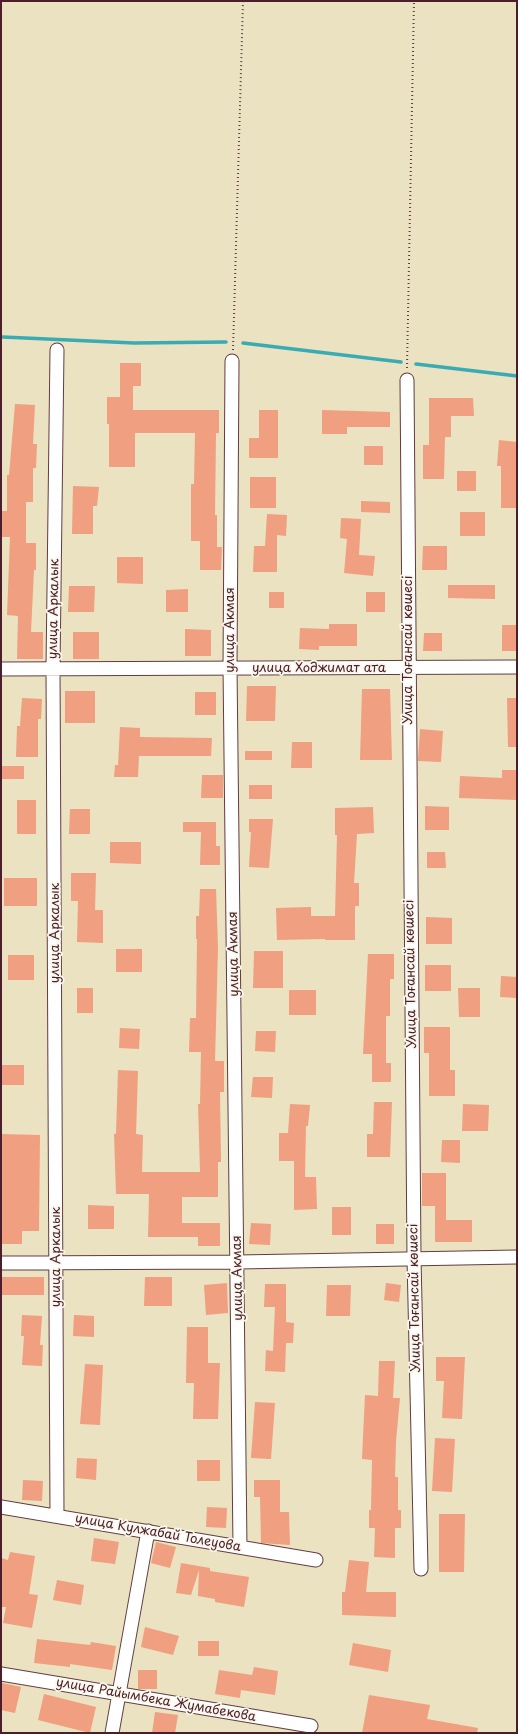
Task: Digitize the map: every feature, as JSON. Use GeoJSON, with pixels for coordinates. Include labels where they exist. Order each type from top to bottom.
{"type":"FeatureCollection","features":[{"type":"Feature","properties":{"kind":"street","name":"улица Аркалык"},"geometry":{"type":"LineString","coordinates":[[57,350],[54,668],[57,1516]]}},
{"type":"Feature","properties":{"kind":"street","name":"улица Акмая"},"geometry":{"type":"LineString","coordinates":[[232,360],[230,667],[238,1262],[240,1547]]}},
{"type":"Feature","properties":{"kind":"street","name":"Улица Тоғансай көшесі"},"geometry":{"type":"LineString","coordinates":[[407,380],[408,668],[414,1258],[421,1569]]}},
{"type":"Feature","properties":{"kind":"street","name":"улица Ходжимат ата"},"geometry":{"type":"LineString","coordinates":[[1,669],[517,667]]}},
{"type":"Feature","properties":{"kind":"street"},"geometry":{"type":"LineString","coordinates":[[1,1264],[56,1262],[238,1262],[517,1256]]}},
{"type":"Feature","properties":{"kind":"street","name":"улица Кулжабай Толеуова"},"geometry":{"type":"LineString","coordinates":[[1,1507],[316,1560]]}},
{"type":"Feature","properties":{"kind":"street"},"geometry":{"type":"LineString","coordinates":[[112,1733],[148,1531]]}},
{"type":"Feature","properties":{"kind":"street","name":"улица Райымбека Жумабекова"},"geometry":{"type":"LineString","coordinates":[[1,1674],[311,1726]]}},
{"type":"Feature","properties":{"kind":"path"},"geometry":{"type":"LineString","coordinates":[[232,360],[243,1]]}},
{"type":"Feature","properties":{"kind":"path"},"geometry":{"type":"LineString","coordinates":[[407,380],[414,1]]}},
{"type":"Feature","properties":{"kind":"building"},"geometry":{"type":"Polygon","coordinates":[[[120,363],[141,363],[141,386],[133,386],[133,410],[219,410],[219,433],[216,433],[215,515],[217,515],[217,547],[222,547],[221,570],[200,570],[200,541],[191,541],[191,484],[194,484],[195,433],[135,433],[135,467],[109,467],[109,424],[107,424],[107,397],[120,397],[120,363]]]}},
{"type":"Feature","properties":{"kind":"building"},"geometry":{"type":"Polygon","coordinates":[[[429,398],[473,398],[474,416],[451,416],[451,437],[445,437],[444,479],[423,479],[423,445],[429,445],[429,398]]]}},
{"type":"Feature","properties":{"kind":"building"},"geometry":{"type":"Polygon","coordinates":[[[15,404],[35,405],[33,444],[37,444],[36,468],[33,468],[33,502],[26,502],[26,543],[36,543],[36,570],[34,570],[31,632],[43,632],[43,659],[17,659],[18,616],[7,615],[10,537],[1,537],[1,511],[7,511],[7,475],[9,475],[15,404]]]}},
{"type":"Feature","properties":{"kind":"building"},"geometry":{"type":"Polygon","coordinates":[[[259,410],[278,410],[278,458],[249,458],[249,438],[259,438],[259,410]]]}},
{"type":"Feature","properties":{"kind":"building"},"geometry":{"type":"Polygon","coordinates":[[[322,410],[390,412],[390,427],[347,427],[347,434],[322,434],[322,410]]]}},
{"type":"Feature","properties":{"kind":"building"},"geometry":{"type":"Polygon","coordinates":[[[499,440],[517,442],[517,508],[501,508],[501,466],[497,466],[499,440]]]}},
{"type":"Feature","properties":{"kind":"building"},"geometry":{"type":"Polygon","coordinates":[[[364,446],[383,446],[383,465],[364,465],[364,446]]]}},
{"type":"Feature","properties":{"kind":"building"},"geometry":{"type":"Polygon","coordinates":[[[457,471],[476,471],[476,491],[457,491],[457,471]]]}},
{"type":"Feature","properties":{"kind":"building"},"geometry":{"type":"Polygon","coordinates":[[[250,477],[276,477],[276,508],[250,508],[250,477]]]}},
{"type":"Feature","properties":{"kind":"building"},"geometry":{"type":"Polygon","coordinates":[[[73,486],[99,487],[97,506],[93,506],[93,534],[72,534],[73,486]]]}},
{"type":"Feature","properties":{"kind":"building"},"geometry":{"type":"Polygon","coordinates":[[[361,501],[390,502],[390,513],[361,512],[361,501]]]}},
{"type":"Feature","properties":{"kind":"building"},"geometry":{"type":"Polygon","coordinates":[[[460,512],[485,512],[485,536],[460,536],[460,512]]]}},
{"type":"Feature","properties":{"kind":"building"},"geometry":{"type":"Polygon","coordinates":[[[267,514],[287,515],[286,536],[277,535],[277,572],[253,572],[254,546],[265,546],[267,514]]]}},
{"type":"Feature","properties":{"kind":"building"},"geometry":{"type":"Polygon","coordinates":[[[341,518],[361,519],[359,555],[375,556],[373,576],[344,573],[347,539],[340,538],[341,518]]]}},
{"type":"Feature","properties":{"kind":"building"},"geometry":{"type":"Polygon","coordinates":[[[423,546],[447,546],[447,570],[422,570],[423,546]]]}},
{"type":"Feature","properties":{"kind":"building"},"geometry":{"type":"Polygon","coordinates":[[[117,557],[143,557],[143,584],[117,583],[117,557]]]}},
{"type":"Feature","properties":{"kind":"building"},"geometry":{"type":"Polygon","coordinates":[[[448,585],[495,585],[495,599],[448,598],[448,585]]]}},
{"type":"Feature","properties":{"kind":"building"},"geometry":{"type":"Polygon","coordinates":[[[69,586],[95,586],[94,612],[68,612],[69,586]]]}},
{"type":"Feature","properties":{"kind":"building"},"geometry":{"type":"Polygon","coordinates":[[[188,589],[188,612],[166,612],[166,590],[188,589]]]}},
{"type":"Feature","properties":{"kind":"building"},"geometry":{"type":"Polygon","coordinates":[[[269,592],[284,592],[284,608],[269,608],[269,592]]]}},
{"type":"Feature","properties":{"kind":"building"},"geometry":{"type":"Polygon","coordinates":[[[366,592],[385,592],[385,612],[366,612],[366,592]]]}},
{"type":"Feature","properties":{"kind":"building"},"geometry":{"type":"Polygon","coordinates":[[[329,624],[357,624],[357,646],[319,646],[319,650],[299,649],[300,628],[329,629],[329,624]]]}},
{"type":"Feature","properties":{"kind":"building"},"geometry":{"type":"Polygon","coordinates":[[[502,625],[517,625],[517,651],[502,651],[502,625]]]}},
{"type":"Feature","properties":{"kind":"building"},"geometry":{"type":"Polygon","coordinates":[[[185,629],[211,630],[211,656],[185,656],[185,629]]]}},
{"type":"Feature","properties":{"kind":"building"},"geometry":{"type":"Polygon","coordinates":[[[73,632],[99,632],[99,659],[73,659],[73,632]]]}},
{"type":"Feature","properties":{"kind":"building"},"geometry":{"type":"Polygon","coordinates":[[[424,633],[442,633],[442,651],[423,651],[424,633]]]}},
{"type":"Feature","properties":{"kind":"building"},"geometry":{"type":"Polygon","coordinates":[[[247,686],[276,686],[275,721],[246,721],[247,686]]]}},
{"type":"Feature","properties":{"kind":"building"},"geometry":{"type":"Polygon","coordinates":[[[362,689],[390,689],[392,760],[360,760],[362,689]]]}},
{"type":"Feature","properties":{"kind":"building"},"geometry":{"type":"Polygon","coordinates":[[[65,691],[95,691],[95,723],[65,723],[65,691]]]}},
{"type":"Feature","properties":{"kind":"building"},"geometry":{"type":"Polygon","coordinates":[[[195,692],[216,692],[216,715],[195,715],[195,692]]]}},
{"type":"Feature","properties":{"kind":"building"},"geometry":{"type":"Polygon","coordinates":[[[22,698],[42,699],[41,719],[38,719],[38,757],[16,757],[17,726],[20,726],[22,698]]]}},
{"type":"Feature","properties":{"kind":"building"},"geometry":{"type":"Polygon","coordinates":[[[507,698],[517,698],[517,747],[508,747],[507,698]]]}},
{"type":"Feature","properties":{"kind":"building"},"geometry":{"type":"Polygon","coordinates":[[[120,727],[140,728],[140,737],[212,738],[211,756],[139,756],[138,777],[114,777],[115,765],[118,765],[120,727]]]}},
{"type":"Feature","properties":{"kind":"building"},"geometry":{"type":"Polygon","coordinates":[[[420,729],[443,731],[441,762],[418,761],[420,729]]]}},
{"type":"Feature","properties":{"kind":"building"},"geometry":{"type":"Polygon","coordinates":[[[292,742],[312,742],[312,768],[291,768],[292,742]]]}},
{"type":"Feature","properties":{"kind":"building"},"geometry":{"type":"Polygon","coordinates":[[[245,751],[272,751],[272,760],[245,760],[245,751]]]}},
{"type":"Feature","properties":{"kind":"building"},"geometry":{"type":"Polygon","coordinates":[[[1,766],[24,766],[24,779],[1,779],[1,766]]]}},
{"type":"Feature","properties":{"kind":"building"},"geometry":{"type":"Polygon","coordinates":[[[502,770],[517,770],[517,800],[459,798],[460,776],[502,778],[502,770]]]}},
{"type":"Feature","properties":{"kind":"building"},"geometry":{"type":"Polygon","coordinates":[[[202,775],[223,775],[223,798],[201,798],[202,775]]]}},
{"type":"Feature","properties":{"kind":"building"},"geometry":{"type":"Polygon","coordinates":[[[249,785],[272,785],[272,799],[249,799],[249,785]]]}},
{"type":"Feature","properties":{"kind":"building"},"geometry":{"type":"Polygon","coordinates":[[[17,800],[36,800],[36,834],[17,834],[17,800]]]}},
{"type":"Feature","properties":{"kind":"building"},"geometry":{"type":"Polygon","coordinates":[[[425,806],[449,807],[449,830],[425,830],[425,806]]]}},
{"type":"Feature","properties":{"kind":"building"},"geometry":{"type":"Polygon","coordinates":[[[373,807],[374,833],[357,834],[354,883],[359,883],[359,906],[355,906],[355,940],[277,940],[276,908],[311,907],[311,916],[335,916],[337,835],[335,835],[335,808],[373,807]]]}},
{"type":"Feature","properties":{"kind":"building"},"geometry":{"type":"Polygon","coordinates":[[[70,809],[90,809],[90,834],[69,834],[70,809]]]}},
{"type":"Feature","properties":{"kind":"building"},"geometry":{"type":"Polygon","coordinates":[[[249,819],[273,819],[269,868],[249,867],[251,832],[249,832],[249,819]]]}},
{"type":"Feature","properties":{"kind":"building"},"geometry":{"type":"Polygon","coordinates":[[[183,822],[216,822],[216,846],[220,846],[220,865],[200,865],[201,832],[183,832],[183,822]]]}},
{"type":"Feature","properties":{"kind":"building"},"geometry":{"type":"Polygon","coordinates":[[[110,842],[141,842],[141,864],[110,863],[110,842]]]}},
{"type":"Feature","properties":{"kind":"building"},"geometry":{"type":"Polygon","coordinates":[[[427,852],[445,852],[446,868],[427,868],[427,852]]]}},
{"type":"Feature","properties":{"kind":"building"},"geometry":{"type":"Polygon","coordinates":[[[71,873],[96,873],[95,910],[103,910],[103,943],[77,942],[78,901],[71,901],[71,873]]]}},
{"type":"Feature","properties":{"kind":"building"},"geometry":{"type":"Polygon","coordinates":[[[4,878],[37,878],[37,906],[4,906],[4,878]]]}},
{"type":"Feature","properties":{"kind":"building"},"geometry":{"type":"Polygon","coordinates":[[[200,889],[216,889],[218,948],[215,1061],[224,1061],[224,1092],[220,1092],[221,1162],[218,1162],[218,1197],[182,1197],[182,1223],[220,1223],[220,1246],[198,1246],[198,1237],[148,1237],[149,1194],[116,1194],[114,1134],[116,1134],[118,1070],[138,1071],[136,1134],[143,1135],[142,1172],[200,1172],[198,1104],[200,1104],[201,1052],[189,1052],[190,1018],[196,1018],[196,916],[199,916],[200,889]]]}},
{"type":"Feature","properties":{"kind":"building"},"geometry":{"type":"Polygon","coordinates":[[[426,917],[452,918],[452,944],[426,944],[426,917]]]}},
{"type":"Feature","properties":{"kind":"building"},"geometry":{"type":"Polygon","coordinates":[[[116,949],[142,949],[142,972],[116,972],[116,949]]]}},
{"type":"Feature","properties":{"kind":"building"},"geometry":{"type":"Polygon","coordinates":[[[254,951],[283,951],[283,988],[253,988],[254,951]]]}},
{"type":"Feature","properties":{"kind":"building"},"geometry":{"type":"Polygon","coordinates":[[[368,954],[394,954],[394,979],[390,979],[390,1016],[386,1016],[386,1063],[391,1063],[391,1082],[372,1082],[372,1054],[363,1054],[368,954]]]}},
{"type":"Feature","properties":{"kind":"building"},"geometry":{"type":"Polygon","coordinates":[[[8,955],[34,955],[34,980],[8,980],[8,955]]]}},
{"type":"Feature","properties":{"kind":"building"},"geometry":{"type":"Polygon","coordinates":[[[425,965],[451,965],[451,991],[425,991],[425,965]]]}},
{"type":"Feature","properties":{"kind":"building"},"geometry":{"type":"Polygon","coordinates":[[[501,976],[517,977],[517,998],[500,997],[501,976]]]}},
{"type":"Feature","properties":{"kind":"building"},"geometry":{"type":"Polygon","coordinates":[[[77,988],[93,988],[93,1013],[77,1013],[77,988]]]}},
{"type":"Feature","properties":{"kind":"building"},"geometry":{"type":"Polygon","coordinates":[[[458,988],[480,988],[480,1017],[459,1017],[458,988]]]}},
{"type":"Feature","properties":{"kind":"building"},"geometry":{"type":"Polygon","coordinates":[[[289,990],[316,990],[316,1015],[289,1015],[289,990]]]}},
{"type":"Feature","properties":{"kind":"building"},"geometry":{"type":"Polygon","coordinates":[[[424,1027],[450,1027],[450,1070],[455,1070],[455,1096],[429,1096],[429,1053],[424,1053],[424,1027]]]}},
{"type":"Feature","properties":{"kind":"building"},"geometry":{"type":"Polygon","coordinates":[[[120,1028],[140,1029],[139,1049],[119,1048],[120,1028]]]}},
{"type":"Feature","properties":{"kind":"building"},"geometry":{"type":"Polygon","coordinates":[[[256,1031],[276,1031],[275,1052],[255,1051],[256,1031]]]}},
{"type":"Feature","properties":{"kind":"building"},"geometry":{"type":"Polygon","coordinates":[[[1,1065],[24,1065],[24,1085],[1,1085],[1,1065]]]}},
{"type":"Feature","properties":{"kind":"building"},"geometry":{"type":"Polygon","coordinates":[[[253,1077],[273,1077],[272,1098],[251,1097],[253,1077]]]}},
{"type":"Feature","properties":{"kind":"building"},"geometry":{"type":"Polygon","coordinates":[[[374,1102],[392,1102],[390,1157],[367,1157],[367,1134],[373,1134],[374,1102]]]}},
{"type":"Feature","properties":{"kind":"building"},"geometry":{"type":"Polygon","coordinates":[[[290,1104],[310,1105],[308,1126],[306,1126],[305,1177],[316,1177],[317,1209],[294,1210],[294,1161],[279,1161],[279,1133],[288,1133],[290,1104]]]}},
{"type":"Feature","properties":{"kind":"building"},"geometry":{"type":"Polygon","coordinates":[[[463,1104],[489,1105],[488,1131],[462,1131],[463,1104]]]}},
{"type":"Feature","properties":{"kind":"building"},"geometry":{"type":"Polygon","coordinates":[[[1,1134],[40,1135],[39,1231],[22,1231],[22,1244],[1,1244],[1,1134]]]}},
{"type":"Feature","properties":{"kind":"building"},"geometry":{"type":"Polygon","coordinates":[[[442,1140],[460,1140],[460,1163],[441,1162],[442,1140]]]}},
{"type":"Feature","properties":{"kind":"building"},"geometry":{"type":"Polygon","coordinates":[[[422,1173],[446,1173],[446,1220],[472,1220],[472,1242],[435,1242],[435,1206],[422,1206],[422,1173]]]}},
{"type":"Feature","properties":{"kind":"building"},"geometry":{"type":"Polygon","coordinates":[[[88,1205],[114,1206],[114,1229],[88,1229],[88,1205]]]}},
{"type":"Feature","properties":{"kind":"building"},"geometry":{"type":"Polygon","coordinates":[[[332,1207],[351,1207],[351,1235],[332,1235],[332,1207]]]}},
{"type":"Feature","properties":{"kind":"building"},"geometry":{"type":"Polygon","coordinates":[[[251,1223],[271,1224],[270,1245],[249,1244],[251,1223]]]}},
{"type":"Feature","properties":{"kind":"building"},"geometry":{"type":"Polygon","coordinates":[[[376,1224],[394,1224],[394,1244],[376,1244],[376,1224]]]}},
{"type":"Feature","properties":{"kind":"building"},"geometry":{"type":"Polygon","coordinates":[[[1,1277],[44,1277],[44,1295],[1,1295],[1,1277]]]}},
{"type":"Feature","properties":{"kind":"building"},"geometry":{"type":"Polygon","coordinates":[[[145,1277],[172,1277],[172,1306],[144,1306],[145,1277]]]}},
{"type":"Feature","properties":{"kind":"building"},"geometry":{"type":"Polygon","coordinates":[[[227,1283],[228,1313],[206,1315],[204,1285],[227,1283]]]}},
{"type":"Feature","properties":{"kind":"building"},"geometry":{"type":"Polygon","coordinates":[[[386,1283],[401,1285],[399,1302],[384,1300],[386,1283]]]}},
{"type":"Feature","properties":{"kind":"building"},"geometry":{"type":"Polygon","coordinates":[[[265,1284],[286,1284],[286,1322],[294,1323],[293,1343],[286,1343],[285,1372],[265,1371],[266,1350],[273,1351],[275,1307],[264,1307],[265,1284]]]}},
{"type":"Feature","properties":{"kind":"building"},"geometry":{"type":"Polygon","coordinates":[[[327,1285],[351,1285],[350,1316],[326,1316],[327,1285]]]}},
{"type":"Feature","properties":{"kind":"building"},"geometry":{"type":"Polygon","coordinates":[[[22,1315],[42,1316],[40,1345],[43,1345],[42,1366],[22,1365],[24,1336],[21,1336],[22,1315]]]}},
{"type":"Feature","properties":{"kind":"building"},"geometry":{"type":"Polygon","coordinates":[[[74,1315],[94,1316],[94,1337],[73,1336],[74,1315]]]}},
{"type":"Feature","properties":{"kind":"building"},"geometry":{"type":"Polygon","coordinates":[[[187,1327],[208,1327],[208,1363],[220,1363],[218,1419],[193,1419],[194,1383],[186,1383],[187,1327]]]}},
{"type":"Feature","properties":{"kind":"building"},"geometry":{"type":"Polygon","coordinates":[[[436,1357],[465,1357],[462,1419],[442,1418],[444,1381],[436,1381],[436,1357]]]}},
{"type":"Feature","properties":{"kind":"building"},"geometry":{"type":"Polygon","coordinates":[[[379,1361],[395,1361],[393,1398],[400,1398],[396,1441],[395,1477],[398,1477],[398,1510],[401,1510],[401,1528],[395,1528],[395,1558],[374,1557],[375,1528],[369,1528],[369,1510],[371,1510],[372,1460],[362,1459],[365,1395],[378,1396],[379,1361]]]}},
{"type":"Feature","properties":{"kind":"building"},"geometry":{"type":"Polygon","coordinates":[[[85,1364],[103,1365],[100,1425],[80,1424],[85,1364]]]}},
{"type":"Feature","properties":{"kind":"building"},"geometry":{"type":"Polygon","coordinates":[[[255,1402],[275,1403],[271,1459],[251,1458],[255,1402]]]}},
{"type":"Feature","properties":{"kind":"building"},"geometry":{"type":"Polygon","coordinates":[[[435,1438],[455,1439],[452,1492],[432,1491],[435,1438]]]}},
{"type":"Feature","properties":{"kind":"building"},"geometry":{"type":"Polygon","coordinates":[[[77,1458],[97,1459],[96,1480],[76,1478],[77,1458]]]}},
{"type":"Feature","properties":{"kind":"building"},"geometry":{"type":"Polygon","coordinates":[[[197,1460],[220,1460],[220,1481],[197,1481],[197,1460]]]}},
{"type":"Feature","properties":{"kind":"building"},"geometry":{"type":"Polygon","coordinates":[[[23,1480],[43,1481],[42,1501],[22,1500],[23,1480]]]}},
{"type":"Feature","properties":{"kind":"building"},"geometry":{"type":"Polygon","coordinates":[[[254,1480],[280,1480],[280,1512],[289,1512],[290,1545],[261,1543],[260,1497],[254,1497],[254,1480]]]}},
{"type":"Feature","properties":{"kind":"building"},"geometry":{"type":"Polygon","coordinates":[[[207,1507],[227,1508],[226,1528],[206,1527],[207,1507]]]}},
{"type":"Feature","properties":{"kind":"building"},"geometry":{"type":"Polygon","coordinates":[[[439,1514],[465,1514],[464,1572],[439,1572],[439,1514]]]}},
{"type":"Feature","properties":{"kind":"building"},"geometry":{"type":"Polygon","coordinates":[[[94,1538],[119,1542],[115,1564],[91,1561],[94,1538]]]}},
{"type":"Feature","properties":{"kind":"building"},"geometry":{"type":"Polygon","coordinates":[[[156,1542],[176,1547],[170,1568],[151,1563],[156,1542]]]}},
{"type":"Feature","properties":{"kind":"building"},"geometry":{"type":"Polygon","coordinates":[[[10,1552],[35,1556],[29,1594],[38,1595],[32,1628],[3,1623],[6,1607],[1,1607],[1,1558],[8,1560],[10,1552]]]}},
{"type":"Feature","properties":{"kind":"building"},"geometry":{"type":"Polygon","coordinates":[[[349,1560],[369,1562],[366,1592],[396,1592],[396,1617],[342,1615],[342,1592],[345,1592],[349,1560]]]}},
{"type":"Feature","properties":{"kind":"building"},"geometry":{"type":"Polygon","coordinates":[[[181,1563],[210,1568],[210,1571],[249,1577],[244,1607],[215,1602],[215,1599],[198,1596],[199,1570],[191,1595],[176,1593],[181,1563]]]}},
{"type":"Feature","properties":{"kind":"building"},"geometry":{"type":"Polygon","coordinates":[[[57,1580],[84,1585],[81,1605],[53,1600],[57,1580]]]}},
{"type":"Feature","properties":{"kind":"building"},"geometry":{"type":"Polygon","coordinates":[[[145,1627],[179,1636],[173,1655],[141,1647],[145,1627]]]}},
{"type":"Feature","properties":{"kind":"building"},"geometry":{"type":"Polygon","coordinates":[[[37,1639],[90,1645],[91,1642],[116,1646],[112,1670],[70,1664],[70,1667],[34,1663],[37,1639]]]}},
{"type":"Feature","properties":{"kind":"building"},"geometry":{"type":"Polygon","coordinates":[[[198,1641],[219,1641],[219,1656],[198,1656],[198,1641]]]}},
{"type":"Feature","properties":{"kind":"building"},"geometry":{"type":"Polygon","coordinates":[[[353,1643],[391,1650],[388,1672],[349,1665],[353,1643]]]}},
{"type":"Feature","properties":{"kind":"building"},"geometry":{"type":"Polygon","coordinates":[[[254,1667],[278,1671],[275,1695],[241,1690],[240,1698],[215,1694],[219,1670],[252,1675],[254,1667]]]}},
{"type":"Feature","properties":{"kind":"building"},"geometry":{"type":"Polygon","coordinates":[[[138,1670],[157,1670],[157,1689],[138,1689],[138,1670]]]}},
{"type":"Feature","properties":{"kind":"building"},"geometry":{"type":"Polygon","coordinates":[[[2,1683],[21,1687],[15,1713],[1,1710],[2,1683]]]}},
{"type":"Feature","properties":{"kind":"building"},"geometry":{"type":"Polygon","coordinates":[[[44,1694],[96,1707],[90,1733],[38,1720],[44,1694]]]}},
{"type":"Feature","properties":{"kind":"building"},"geometry":{"type":"Polygon","coordinates":[[[369,1695],[430,1705],[427,1719],[478,1728],[477,1733],[362,1733],[369,1695]]]}},
{"type":"Feature","properties":{"kind":"building"},"geometry":{"type":"Polygon","coordinates":[[[155,1712],[178,1715],[175,1733],[152,1733],[155,1712]]]}},
{"type":"Feature","properties":{"kind":"waterway"},"geometry":{"type":"LineString","coordinates":[[3,337],[134,343],[226,342]]}},
{"type":"Feature","properties":{"kind":"waterway"},"geometry":{"type":"LineString","coordinates":[[243,343],[401,362]]}},
{"type":"Feature","properties":{"kind":"waterway"},"geometry":{"type":"LineString","coordinates":[[416,364],[517,376]]}}]}
